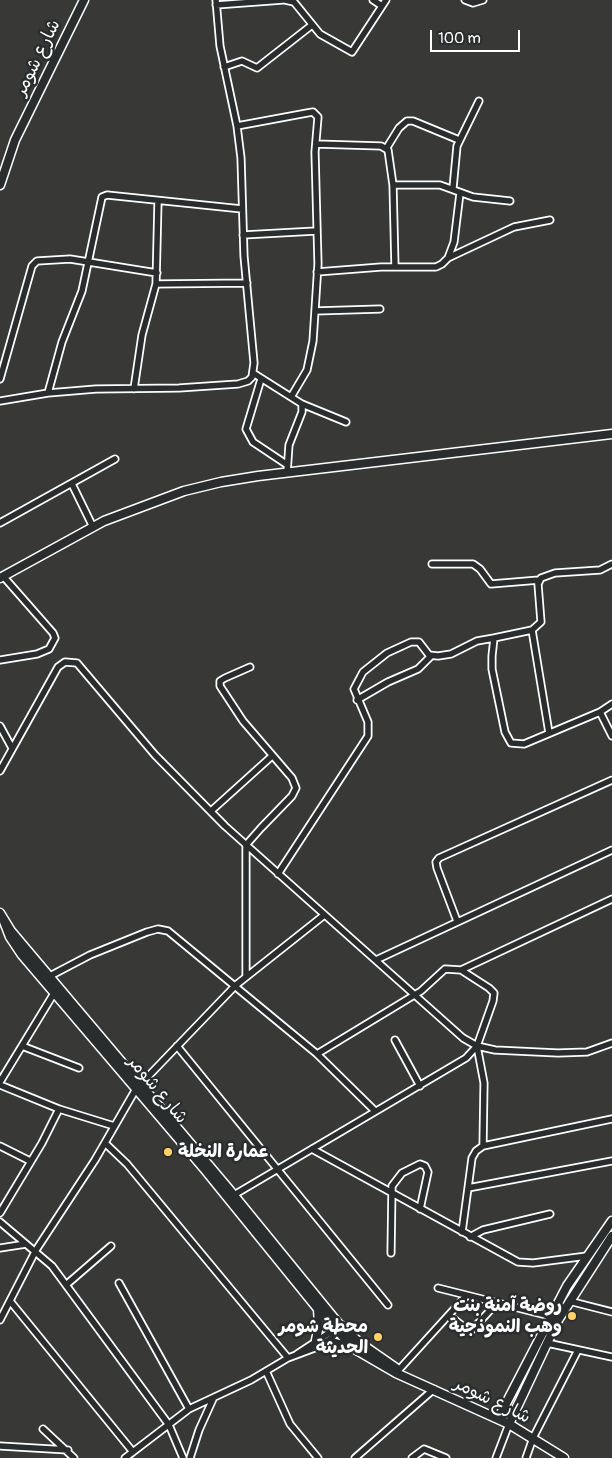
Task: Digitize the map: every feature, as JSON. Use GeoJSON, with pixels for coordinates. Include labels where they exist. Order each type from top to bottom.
{"type":"FeatureCollection","features":[{"type":"Feature","properties":{"kind":"main road","name":"شارع شومر"},"geometry":{"type":"LineString","coordinates":[[0,185],[18,134],[84,0]]}},
{"type":"Feature","properties":{"kind":"main road"},"geometry":{"type":"LineString","coordinates":[[2,577],[93,527],[135,508],[184,491],[221,482],[612,434]]}},
{"type":"Feature","properties":{"kind":"main road","name":"شارع شومر"},"geometry":{"type":"LineString","coordinates":[[2,916],[50,976],[56,990]]}},
{"type":"Feature","properties":{"kind":"main road","name":"شارع شومر"},"geometry":{"type":"LineString","coordinates":[[2,916],[14,945],[56,990],[138,1087],[318,1310],[337,1327],[348,1332],[366,1348],[400,1372]]}},
{"type":"Feature","properties":{"kind":"main road","name":"شارع شومر"},"geometry":{"type":"LineString","coordinates":[[138,1087],[234,1195],[354,1348],[434,1389],[509,1424],[564,1458]]}},
{"type":"Feature","properties":{"kind":"main road"},"geometry":{"type":"LineString","coordinates":[[498,1419],[550,1316],[587,1256],[612,1221]]}},
{"type":"Feature","properties":{"kind":"main road"},"geometry":{"type":"LineString","coordinates":[[509,1424],[547,1343],[569,1302],[612,1236]]}},
{"type":"Feature","properties":{"kind":"main road"},"geometry":{"type":"LineString","coordinates":[[318,1310],[320,1342],[336,1343],[354,1348]]}},
{"type":"Feature","properties":{"kind":"street"},"geometry":{"type":"LineString","coordinates":[[0,401],[48,393],[96,389],[238,384],[248,381],[253,373],[237,126],[220,46],[216,2],[284,0],[294,2],[312,25],[326,38],[352,52],[386,0]]}},
{"type":"Feature","properties":{"kind":"street"},"geometry":{"type":"LineString","coordinates":[[373,0],[382,6]]}},
{"type":"Feature","properties":{"kind":"street"},"geometry":{"type":"LineString","coordinates":[[465,0],[472,3],[483,0]]}},
{"type":"Feature","properties":{"kind":"street"},"geometry":{"type":"LineString","coordinates":[[224,67],[242,60],[257,68],[312,25]]}},
{"type":"Feature","properties":{"kind":"street"},"geometry":{"type":"LineString","coordinates":[[453,188],[459,140],[478,101]]}},
{"type":"Feature","properties":{"kind":"street"},"geometry":{"type":"LineString","coordinates":[[237,126],[313,112],[318,117],[316,144],[317,272],[315,311],[310,360],[304,376],[291,397]]}},
{"type":"Feature","properties":{"kind":"street"},"geometry":{"type":"LineString","coordinates":[[386,149],[398,128],[406,121],[417,123],[459,140]]}},
{"type":"Feature","properties":{"kind":"street"},"geometry":{"type":"LineString","coordinates":[[316,144],[381,146],[390,154],[393,184],[395,267]]}},
{"type":"Feature","properties":{"kind":"street"},"geometry":{"type":"LineString","coordinates":[[393,184],[434,184],[453,188],[460,193],[473,197],[510,201]]}},
{"type":"Feature","properties":{"kind":"street"},"geometry":{"type":"LineString","coordinates":[[448,258],[454,242],[460,193]]}},
{"type":"Feature","properties":{"kind":"street"},"geometry":{"type":"LineString","coordinates":[[48,393],[62,342],[82,291],[102,197],[106,195],[242,209]]}},
{"type":"Feature","properties":{"kind":"street"},"geometry":{"type":"LineString","coordinates":[[134,389],[142,335],[156,284],[158,201]]}},
{"type":"Feature","properties":{"kind":"street"},"geometry":{"type":"LineString","coordinates":[[317,272],[395,267],[436,267],[448,258],[514,227],[550,220]]}},
{"type":"Feature","properties":{"kind":"street"},"geometry":{"type":"LineString","coordinates":[[243,235],[316,231]]}},
{"type":"Feature","properties":{"kind":"street"},"geometry":{"type":"LineString","coordinates":[[0,379],[18,311],[35,263],[42,260],[70,259],[157,273]]}},
{"type":"Feature","properties":{"kind":"street"},"geometry":{"type":"LineString","coordinates":[[156,284],[247,283]]}},
{"type":"Feature","properties":{"kind":"street"},"geometry":{"type":"LineString","coordinates":[[315,311],[380,309]]}},
{"type":"Feature","properties":{"kind":"street"},"geometry":{"type":"LineString","coordinates":[[253,373],[302,404],[346,422]]}},
{"type":"Feature","properties":{"kind":"street"},"geometry":{"type":"LineString","coordinates":[[261,379],[246,429],[253,442],[286,464]]}},
{"type":"Feature","properties":{"kind":"street"},"geometry":{"type":"LineString","coordinates":[[286,473],[289,445],[302,412],[302,404]]}},
{"type":"Feature","properties":{"kind":"street"},"geometry":{"type":"LineString","coordinates":[[0,523],[115,459]]}},
{"type":"Feature","properties":{"kind":"street"},"geometry":{"type":"LineString","coordinates":[[72,484],[93,527]]}},
{"type":"Feature","properties":{"kind":"street"},"geometry":{"type":"LineString","coordinates":[[432,564],[473,564],[480,569],[491,584],[539,580],[547,575],[600,570],[612,564]]}},
{"type":"Feature","properties":{"kind":"street"},"geometry":{"type":"LineString","coordinates":[[0,660],[37,654],[49,649],[55,638],[53,633],[2,577]]}},
{"type":"Feature","properties":{"kind":"street"},"geometry":{"type":"LineString","coordinates":[[357,700],[388,682],[418,669],[431,656],[451,654],[477,641],[532,630],[541,622],[542,618],[539,580]]}},
{"type":"Feature","properties":{"kind":"street"},"geometry":{"type":"LineString","coordinates":[[532,630],[549,733]]}},
{"type":"Feature","properties":{"kind":"street"},"geometry":{"type":"LineString","coordinates":[[494,638],[492,668],[507,738],[511,743],[520,745],[600,712],[612,704]]}},
{"type":"Feature","properties":{"kind":"street"},"geometry":{"type":"LineString","coordinates":[[278,874],[368,736],[368,722],[357,700],[354,689],[358,679],[387,653],[416,641],[422,644],[431,656]]}},
{"type":"Feature","properties":{"kind":"street"},"geometry":{"type":"LineString","coordinates":[[0,771],[58,667],[65,662],[77,663],[154,755],[246,846],[456,1033],[477,1046],[503,1051],[558,1054],[587,1052],[612,1043]]}},
{"type":"Feature","properties":{"kind":"street"},"geometry":{"type":"LineString","coordinates":[[246,976],[246,846],[295,791],[292,778],[243,721],[220,686],[220,682],[225,678],[250,667]]}},
{"type":"Feature","properties":{"kind":"street"},"geometry":{"type":"LineString","coordinates":[[600,712],[612,736]]}},
{"type":"Feature","properties":{"kind":"street"},"geometry":{"type":"LineString","coordinates":[[0,726],[12,748]]}},
{"type":"Feature","properties":{"kind":"street"},"geometry":{"type":"LineString","coordinates":[[211,811],[272,756]]}},
{"type":"Feature","properties":{"kind":"street"},"geometry":{"type":"LineString","coordinates":[[457,921],[437,868],[436,862],[439,858],[612,780]]}},
{"type":"Feature","properties":{"kind":"street"},"geometry":{"type":"LineString","coordinates":[[376,960],[612,850]]}},
{"type":"Feature","properties":{"kind":"street"},"geometry":{"type":"LineString","coordinates":[[317,1054],[414,995],[429,984],[441,971],[461,970],[612,899]]}},
{"type":"Feature","properties":{"kind":"street"},"geometry":{"type":"LineString","coordinates":[[0,1320],[36,1250],[105,1143],[138,1087],[236,985],[323,916]]}},
{"type":"Feature","properties":{"kind":"street"},"geometry":{"type":"LineString","coordinates":[[50,976],[90,955],[158,929],[168,931],[236,985],[317,1054],[375,1111]]}},
{"type":"Feature","properties":{"kind":"street"},"geometry":{"type":"LineString","coordinates":[[234,1195],[460,1062],[477,1046],[494,993],[490,988],[461,970]]}},
{"type":"Feature","properties":{"kind":"street"},"geometry":{"type":"LineString","coordinates":[[56,990],[0,1084],[59,1109],[114,1126]]}},
{"type":"Feature","properties":{"kind":"street"},"geometry":{"type":"LineString","coordinates":[[395,1040],[420,1086]]}},
{"type":"Feature","properties":{"kind":"street"},"geometry":{"type":"LineString","coordinates":[[22,1046],[79,1068]]}},
{"type":"Feature","properties":{"kind":"street"},"geometry":{"type":"LineString","coordinates":[[177,1046],[388,1305]]}},
{"type":"Feature","properties":{"kind":"street"},"geometry":{"type":"LineString","coordinates":[[477,1046],[484,1083],[482,1146]]}},
{"type":"Feature","properties":{"kind":"street"},"geometry":{"type":"LineString","coordinates":[[0,1213],[56,1118],[59,1109]]}},
{"type":"Feature","properties":{"kind":"street"},"geometry":{"type":"LineString","coordinates":[[462,1232],[472,1158],[482,1146],[612,1119]]}},
{"type":"Feature","properties":{"kind":"street"},"geometry":{"type":"LineString","coordinates":[[105,1143],[127,1164],[288,1358]]}},
{"type":"Feature","properties":{"kind":"street"},"geometry":{"type":"LineString","coordinates":[[0,1146],[30,1162]]}},
{"type":"Feature","properties":{"kind":"street"},"geometry":{"type":"LineString","coordinates":[[312,1149],[509,1258],[523,1263],[587,1256]]}},
{"type":"Feature","properties":{"kind":"street"},"geometry":{"type":"LineString","coordinates":[[468,1188],[612,1160]]}},
{"type":"Feature","properties":{"kind":"street"},"geometry":{"type":"LineString","coordinates":[[391,1253],[391,1192],[394,1182],[402,1173],[417,1164],[425,1166],[428,1175],[420,1209]]}},
{"type":"Feature","properties":{"kind":"street"},"geometry":{"type":"LineString","coordinates":[[470,1237],[484,1230],[550,1214]]}},
{"type":"Feature","properties":{"kind":"street"},"geometry":{"type":"LineString","coordinates":[[0,1222],[36,1250],[52,1266],[169,1425],[183,1458]]}},
{"type":"Feature","properties":{"kind":"street"},"geometry":{"type":"LineString","coordinates":[[0,1248],[26,1244]]}},
{"type":"Feature","properties":{"kind":"street"},"geometry":{"type":"LineString","coordinates":[[66,1286],[111,1246]]}},
{"type":"Feature","properties":{"kind":"street"},"geometry":{"type":"LineString","coordinates":[[119,1282],[189,1410]]}},
{"type":"Feature","properties":{"kind":"street"},"geometry":{"type":"LineString","coordinates":[[438,1288],[550,1316]]}},
{"type":"Feature","properties":{"kind":"street"},"geometry":{"type":"LineString","coordinates":[[400,1372],[466,1296]]}},
{"type":"Feature","properties":{"kind":"street"},"geometry":{"type":"LineString","coordinates":[[10,1301],[133,1452]]}},
{"type":"Feature","properties":{"kind":"street"},"geometry":{"type":"LineString","coordinates":[[569,1302],[612,1312]]}},
{"type":"Feature","properties":{"kind":"street"},"geometry":{"type":"LineString","coordinates":[[450,1316],[470,1332],[496,1304]]}},
{"type":"Feature","properties":{"kind":"street"},"geometry":{"type":"LineString","coordinates":[[125,1458],[189,1410],[288,1358],[306,1353],[337,1327]]}},
{"type":"Feature","properties":{"kind":"street"},"geometry":{"type":"LineString","coordinates":[[547,1343],[612,1357]]}},
{"type":"Feature","properties":{"kind":"street"},"geometry":{"type":"LineString","coordinates":[[526,1458],[533,1438],[578,1350]]}},
{"type":"Feature","properties":{"kind":"street"},"geometry":{"type":"LineString","coordinates":[[266,1371],[290,1424],[318,1458]]}},
{"type":"Feature","properties":{"kind":"street"},"geometry":{"type":"LineString","coordinates":[[354,1458],[434,1389]]}},
{"type":"Feature","properties":{"kind":"street"},"geometry":{"type":"LineString","coordinates":[[190,1458],[199,1430],[213,1399]]}},
{"type":"Feature","properties":{"kind":"street"},"geometry":{"type":"LineString","coordinates":[[496,1458],[509,1424]]}},
{"type":"Feature","properties":{"kind":"street"},"geometry":{"type":"LineString","coordinates":[[43,1428],[68,1450],[74,1458]]}},
{"type":"Feature","properties":{"kind":"street"},"geometry":{"type":"LineString","coordinates":[[0,1446],[68,1450]]}},
{"type":"Feature","properties":{"kind":"street"},"geometry":{"type":"LineString","coordinates":[[412,1458],[424,1449],[446,1458]]}},
{"type":"Feature","properties":{"kind":"place","name":"عمارة النخلة"},"geometry":{"type":"Point","coordinates":[168,1152]}},
{"type":"Feature","properties":{"kind":"place","name":"روضة آمنة بنت وهب النموذجية"},"geometry":{"type":"Point","coordinates":[572,1316]}},
{"type":"Feature","properties":{"kind":"place","name":"محطة شومر الحديثة"},"geometry":{"type":"Point","coordinates":[378,1337]}}]}
